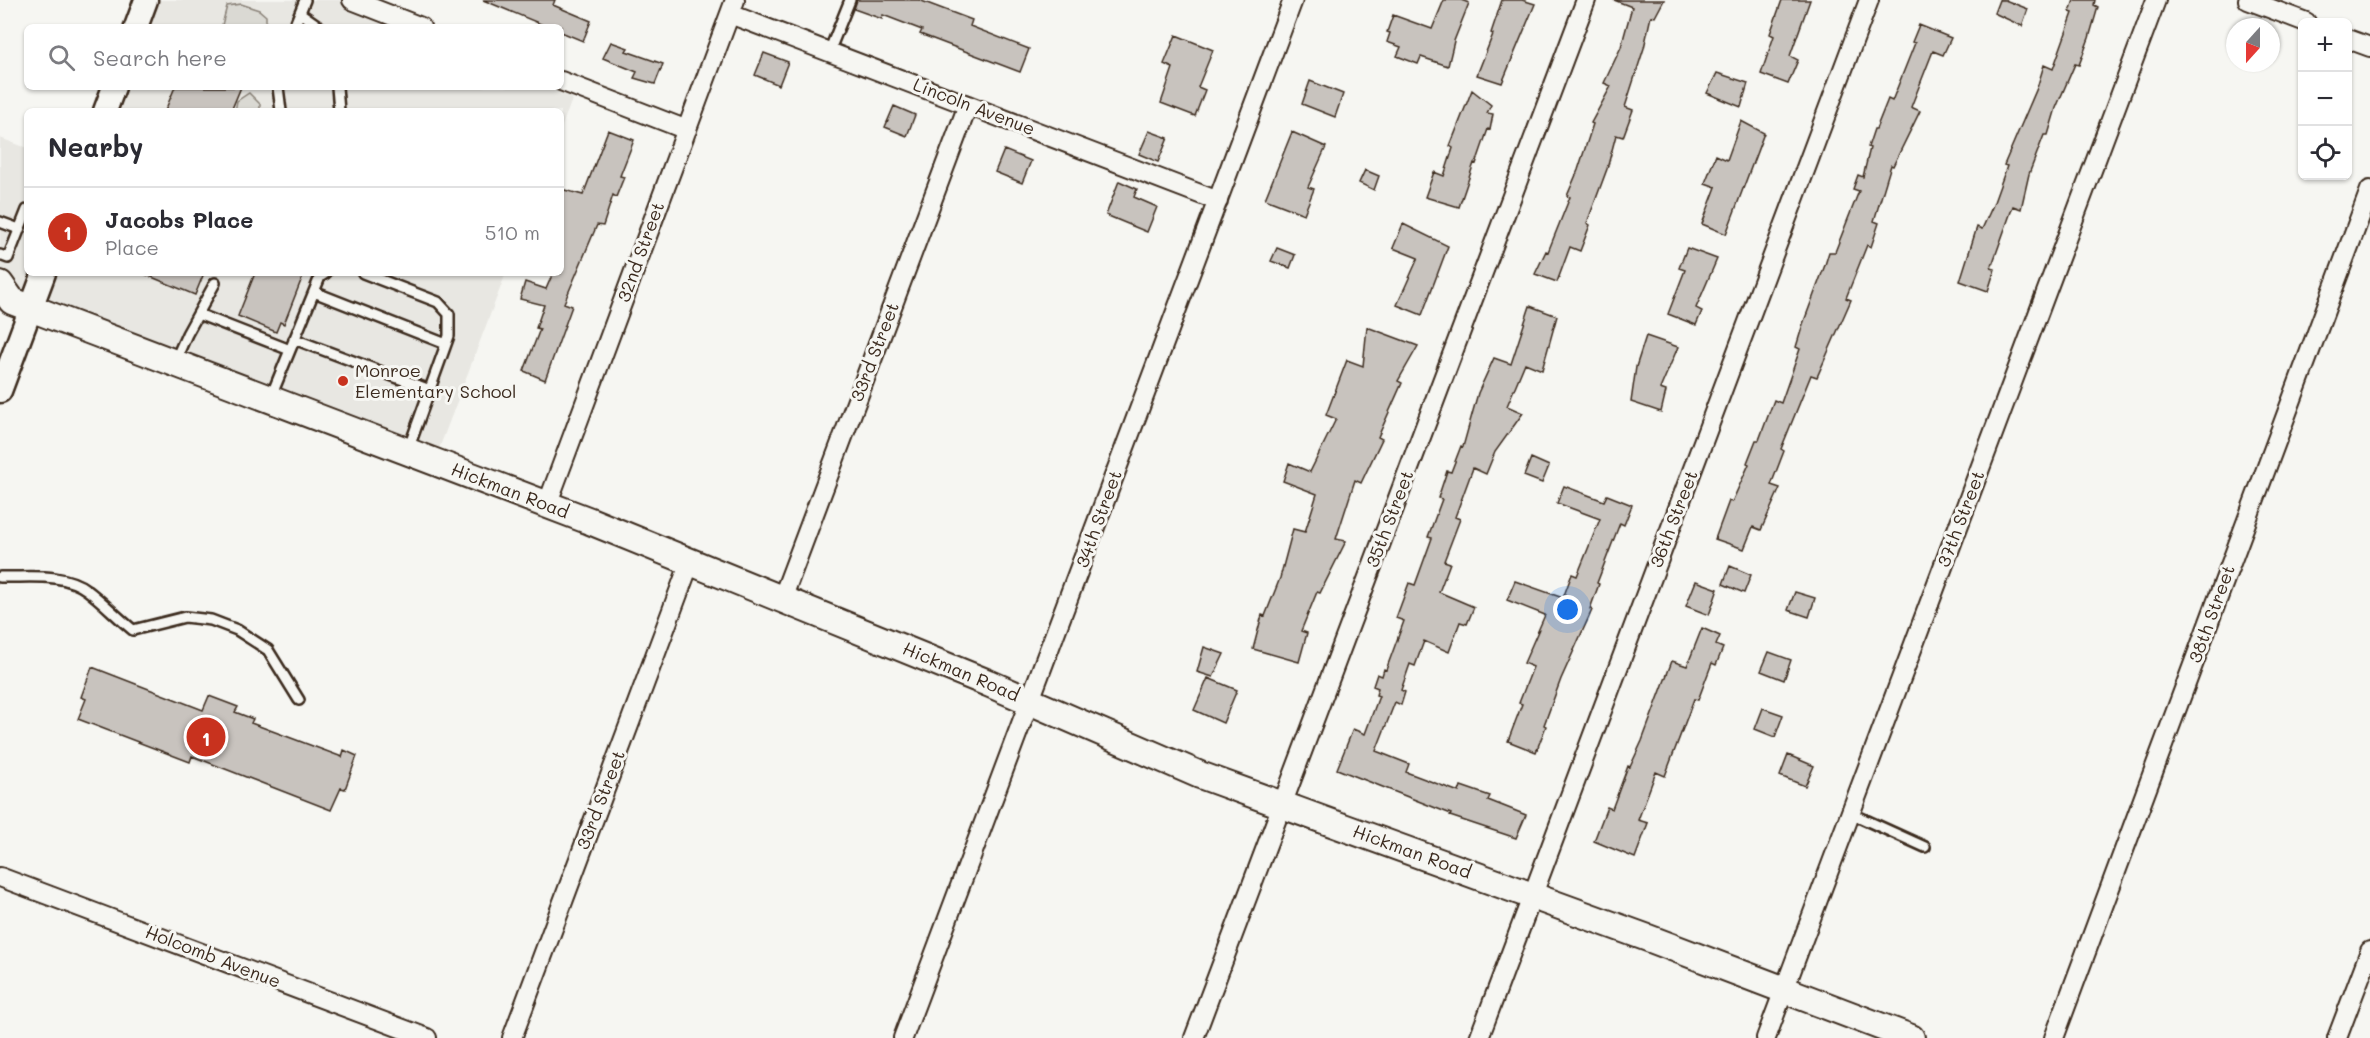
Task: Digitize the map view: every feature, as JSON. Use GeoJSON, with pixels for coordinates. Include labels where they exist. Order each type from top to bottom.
{"type":"FeatureCollection","features":[{"type":"Feature","properties":{"kind":"main road","name":"Hickman Road"},"geometry":{"type":"LineString","coordinates":[[11,300],[690,562],[1031,702],[1200,775],[1911,1038]]}},
{"type":"Feature","properties":{"kind":"street"},"geometry":{"type":"LineString","coordinates":[[137,24],[146,0]]}},
{"type":"Feature","properties":{"kind":"street"},"geometry":{"type":"LineString","coordinates":[[352,0],[414,24]]}},
{"type":"Feature","properties":{"kind":"street","name":"34th Street"},"geometry":{"type":"LineString","coordinates":[[903,1038],[1293,0]]}},
{"type":"Feature","properties":{"kind":"street","name":"35th Street"},"geometry":{"type":"LineString","coordinates":[[1194,1038],[1586,0]]}},
{"type":"Feature","properties":{"kind":"street","name":"36th Street"},"geometry":{"type":"LineString","coordinates":[[1479,1038],[1869,0]]}},
{"type":"Feature","properties":{"kind":"street","name":"37th Street"},"geometry":{"type":"LineString","coordinates":[[1766,1038],[2156,0]]}},
{"type":"Feature","properties":{"kind":"street"},"geometry":{"type":"LineString","coordinates":[[2248,0],[2298,19]]}},
{"type":"Feature","properties":{"kind":"street","name":"Lincoln Avenue"},"geometry":{"type":"LineString","coordinates":[[732,7],[829,51],[1218,201]]}},
{"type":"Feature","properties":{"kind":"street","name":"32nd Street"},"geometry":{"type":"LineString","coordinates":[[547,505],[732,7]]}},
{"type":"Feature","properties":{"kind":"street"},"geometry":{"type":"LineString","coordinates":[[2352,40],[2370,47]]}},
{"type":"Feature","properties":{"kind":"street"},"geometry":{"type":"LineString","coordinates":[[564,82],[687,130]]}},
{"type":"Feature","properties":{"kind":"street"},"geometry":{"type":"LineString","coordinates":[[106,108],[113,90]]}},
{"type":"Feature","properties":{"kind":"street","name":"33rd Street"},"geometry":{"type":"LineString","coordinates":[[782,599],[968,105]]}},
{"type":"Feature","properties":{"kind":"street","name":"38th Street"},"geometry":{"type":"LineString","coordinates":[[2054,1038],[2370,190]]}},
{"type":"Feature","properties":{"kind":"street"},"geometry":{"type":"LineString","coordinates":[[0,391],[11,300],[40,276]]}},
{"type":"Feature","properties":{"kind":"street","name":"33rd Street"},"geometry":{"type":"LineString","coordinates":[[512,1038],[690,562]]}},
{"type":"Feature","properties":{"kind":"street","name":"Holcomb Avenue"},"geometry":{"type":"LineString","coordinates":[[0,877],[427,1038]]}},
{"type":"Feature","properties":{"kind":"street"},"geometry":{"type":"LineString","coordinates":[[2337,1038],[2370,951]]}},
{"type":"Feature","properties":{"kind":"lane"},"geometry":{"type":"LineString","coordinates":[[295,24],[305,0]]}},
{"type":"Feature","properties":{"kind":"lane"},"geometry":{"type":"LineString","coordinates":[[829,51],[850,0]]}},
{"type":"Feature","properties":{"kind":"lane"},"geometry":{"type":"LineString","coordinates":[[300,14],[315,24]]}},
{"type":"Feature","properties":{"kind":"lane"},"geometry":{"type":"LineString","coordinates":[[278,90],[281,108]]}},
{"type":"Feature","properties":{"kind":"lane"},"geometry":{"type":"LineString","coordinates":[[337,90],[339,108]]}},
{"type":"Feature","properties":{"kind":"lane"},"geometry":{"type":"LineString","coordinates":[[0,255],[8,258],[24,219]]}},
{"type":"Feature","properties":{"kind":"lane"},"geometry":{"type":"LineString","coordinates":[[0,222],[20,230]]}},
{"type":"Feature","properties":{"kind":"lane"},"geometry":{"type":"LineString","coordinates":[[270,399],[322,276]]}},
{"type":"Feature","properties":{"kind":"lane"},"geometry":{"type":"LineString","coordinates":[[371,276],[438,302],[448,314],[449,336],[407,452]]}},
{"type":"Feature","properties":{"kind":"lane"},"geometry":{"type":"LineString","coordinates":[[174,363],[215,283]]}},
{"type":"Feature","properties":{"kind":"lane"},"geometry":{"type":"LineString","coordinates":[[314,292],[446,344]]}},
{"type":"Feature","properties":{"kind":"lane"},"geometry":{"type":"LineString","coordinates":[[198,314],[290,350]]}},
{"type":"Feature","properties":{"kind":"lane"},"geometry":{"type":"LineString","coordinates":[[294,339],[430,390]]}},
{"type":"Feature","properties":{"kind":"lane"},"geometry":{"type":"LineString","coordinates":[[0,577],[34,576],[62,580],[85,588],[133,630],[185,617],[211,620],[237,630],[268,651],[299,700]]}},
{"type":"Feature","properties":{"kind":"lane"},"geometry":{"type":"LineString","coordinates":[[1850,813],[1925,847]]}},
{"type":"Feature","properties":{"kind":"shaded area"},"geometry":{"type":"Polygon","coordinates":[[[146,0],[352,0],[413,24],[137,24],[146,0]]]}},
{"type":"Feature","properties":{"kind":"shaded area"},"geometry":{"type":"Polygon","coordinates":[[[241,4],[259,10],[266,16],[266,24],[222,24],[227,6],[241,4]]]}},
{"type":"Feature","properties":{"kind":"shaded area"},"geometry":{"type":"Polygon","coordinates":[[[564,87],[577,87],[564,120],[564,108],[106,108],[113,90],[564,90],[564,87]]]}},
{"type":"Feature","properties":{"kind":"shaded area"},"geometry":{"type":"Polygon","coordinates":[[[249,93],[260,104],[260,108],[236,108],[237,101],[249,93]]]}},
{"type":"Feature","properties":{"kind":"shaded area","name":"Monroe Elementary School"},"geometry":{"type":"Polygon","coordinates":[[[0,138],[24,147],[24,276],[505,276],[434,462],[0,297],[0,138]]]}},
{"type":"Feature","properties":{"kind":"building"},"geometry":{"type":"Polygon","coordinates":[[[483,0],[555,0],[553,5],[591,21],[583,41],[564,33],[564,24],[541,24],[483,0]]]}},
{"type":"Feature","properties":{"kind":"building"},"geometry":{"type":"Polygon","coordinates":[[[857,0],[919,0],[972,20],[970,26],[1029,49],[1020,72],[920,34],[922,30],[883,15],[882,19],[854,9],[857,0]]]}},
{"type":"Feature","properties":{"kind":"building"},"geometry":{"type":"Polygon","coordinates":[[[1444,0],[1461,0],[1469,3],[1454,41],[1448,66],[1421,57],[1418,64],[1397,56],[1401,47],[1387,42],[1390,33],[1387,32],[1393,15],[1432,29],[1444,0]]]}},
{"type":"Feature","properties":{"kind":"building"},"geometry":{"type":"Polygon","coordinates":[[[1502,0],[1522,0],[1535,4],[1502,83],[1477,75],[1493,34],[1491,33],[1502,0]]]}},
{"type":"Feature","properties":{"kind":"building"},"geometry":{"type":"Polygon","coordinates":[[[1614,0],[1664,0],[1655,17],[1651,16],[1644,48],[1625,107],[1633,110],[1623,137],[1616,135],[1607,169],[1587,223],[1590,225],[1580,251],[1570,247],[1557,282],[1535,274],[1546,251],[1548,252],[1570,197],[1567,196],[1578,170],[1593,124],[1591,123],[1611,86],[1604,83],[1621,47],[1632,7],[1614,0]]]}},
{"type":"Feature","properties":{"kind":"building"},"geometry":{"type":"Polygon","coordinates":[[[1782,0],[1810,0],[1790,56],[1798,60],[1788,84],[1761,74],[1774,36],[1770,34],[1782,0]]]}},
{"type":"Feature","properties":{"kind":"building"},"geometry":{"type":"Polygon","coordinates":[[[1999,0],[2028,9],[2022,26],[1994,13],[1999,0]]]}},
{"type":"Feature","properties":{"kind":"building"},"geometry":{"type":"Polygon","coordinates":[[[2074,0],[2095,0],[2094,5],[2098,7],[2089,38],[2079,65],[2075,64],[2056,108],[2048,135],[2044,135],[2029,174],[2021,209],[2013,206],[1991,268],[1995,269],[1988,291],[1960,281],[1977,227],[1982,229],[1993,205],[2007,166],[2004,165],[2037,88],[2044,65],[2053,69],[2073,13],[2070,12],[2074,0]]]}},
{"type":"Feature","properties":{"kind":"building"},"geometry":{"type":"Polygon","coordinates":[[[1919,25],[1951,38],[1943,55],[1933,51],[1911,107],[1920,111],[1893,166],[1891,165],[1874,221],[1879,223],[1871,247],[1867,245],[1846,298],[1851,300],[1817,377],[1811,375],[1781,449],[1784,451],[1771,485],[1780,488],[1761,530],[1753,527],[1744,549],[1715,539],[1729,501],[1732,502],[1749,464],[1747,463],[1756,440],[1759,440],[1774,400],[1781,403],[1800,349],[1796,347],[1803,324],[1829,252],[1835,252],[1859,191],[1853,189],[1858,175],[1863,177],[1870,148],[1868,147],[1874,129],[1876,129],[1888,99],[1892,101],[1915,43],[1912,42],[1919,25]]]}},
{"type":"Feature","properties":{"kind":"building"},"geometry":{"type":"Polygon","coordinates":[[[1176,35],[1213,50],[1198,87],[1205,90],[1195,116],[1161,103],[1173,68],[1164,64],[1176,35]]]}},
{"type":"Feature","properties":{"kind":"building"},"geometry":{"type":"Polygon","coordinates":[[[611,42],[628,48],[626,51],[663,64],[655,84],[634,78],[637,72],[603,58],[611,42]]]}},
{"type":"Feature","properties":{"kind":"building"},"geometry":{"type":"Polygon","coordinates":[[[764,53],[788,62],[779,85],[755,75],[764,53]]]}},
{"type":"Feature","properties":{"kind":"building"},"geometry":{"type":"Polygon","coordinates":[[[1717,73],[1748,83],[1741,107],[1707,93],[1717,73]]]}},
{"type":"Feature","properties":{"kind":"building"},"geometry":{"type":"Polygon","coordinates":[[[1310,81],[1343,94],[1335,117],[1302,104],[1310,81]]]}},
{"type":"Feature","properties":{"kind":"building"},"geometry":{"type":"Polygon","coordinates":[[[174,90],[240,90],[232,108],[166,108],[174,90]]]}},
{"type":"Feature","properties":{"kind":"building"},"geometry":{"type":"Polygon","coordinates":[[[1472,90],[1491,105],[1487,113],[1493,114],[1490,130],[1488,129],[1476,164],[1474,163],[1459,207],[1425,197],[1434,172],[1444,176],[1453,148],[1450,146],[1472,90]]]}},
{"type":"Feature","properties":{"kind":"building"},"geometry":{"type":"Polygon","coordinates":[[[894,106],[915,115],[907,136],[885,127],[894,106]]]}},
{"type":"Feature","properties":{"kind":"building"},"geometry":{"type":"Polygon","coordinates":[[[1741,121],[1764,133],[1726,234],[1702,224],[1716,187],[1705,183],[1716,155],[1727,160],[1741,121]]]}},
{"type":"Feature","properties":{"kind":"building"},"geometry":{"type":"Polygon","coordinates":[[[608,130],[634,140],[620,176],[624,177],[616,197],[613,195],[603,226],[597,225],[564,303],[572,306],[545,380],[524,371],[540,329],[536,328],[544,305],[520,299],[525,282],[546,289],[552,276],[564,276],[564,190],[583,195],[608,130]]]}},
{"type":"Feature","properties":{"kind":"building"},"geometry":{"type":"Polygon","coordinates":[[[1149,131],[1168,138],[1158,162],[1139,154],[1149,131]]]}},
{"type":"Feature","properties":{"kind":"building"},"geometry":{"type":"Polygon","coordinates":[[[1292,132],[1326,147],[1308,187],[1314,189],[1304,214],[1265,199],[1292,132]]]}},
{"type":"Feature","properties":{"kind":"building"},"geometry":{"type":"Polygon","coordinates":[[[1004,150],[1031,161],[1022,183],[995,172],[1004,150]]]}},
{"type":"Feature","properties":{"kind":"building"},"geometry":{"type":"Polygon","coordinates":[[[1365,170],[1379,176],[1374,190],[1359,183],[1365,170]]]}},
{"type":"Feature","properties":{"kind":"building"},"geometry":{"type":"Polygon","coordinates":[[[1119,181],[1137,189],[1134,197],[1157,207],[1147,232],[1106,215],[1119,181]]]}},
{"type":"Feature","properties":{"kind":"building"},"geometry":{"type":"Polygon","coordinates":[[[1403,224],[1448,246],[1422,315],[1397,305],[1418,258],[1393,248],[1403,224]]]}},
{"type":"Feature","properties":{"kind":"building"},"geometry":{"type":"Polygon","coordinates":[[[1277,248],[1295,255],[1290,268],[1271,261],[1277,248]]]}},
{"type":"Feature","properties":{"kind":"building"},"geometry":{"type":"Polygon","coordinates":[[[1687,248],[1717,259],[1696,308],[1702,311],[1696,325],[1668,314],[1685,270],[1679,268],[1687,248]]]}},
{"type":"Feature","properties":{"kind":"building"},"geometry":{"type":"Polygon","coordinates":[[[149,276],[203,276],[195,295],[149,276]]]}},
{"type":"Feature","properties":{"kind":"building"},"geometry":{"type":"Polygon","coordinates":[[[254,276],[303,276],[284,324],[280,322],[276,332],[238,316],[254,276]]]}},
{"type":"Feature","properties":{"kind":"building"},"geometry":{"type":"Polygon","coordinates":[[[1530,306],[1557,316],[1542,370],[1525,363],[1507,406],[1523,413],[1495,452],[1486,474],[1473,468],[1455,517],[1460,519],[1444,561],[1450,563],[1439,592],[1474,607],[1467,624],[1460,622],[1449,652],[1424,641],[1415,666],[1410,664],[1401,690],[1405,692],[1401,705],[1395,702],[1376,751],[1409,764],[1406,772],[1459,792],[1461,786],[1490,796],[1488,800],[1526,815],[1516,838],[1450,816],[1451,814],[1337,769],[1353,729],[1365,734],[1379,696],[1376,695],[1378,688],[1373,686],[1377,674],[1382,676],[1384,669],[1386,670],[1404,621],[1396,618],[1409,583],[1415,585],[1432,538],[1428,537],[1442,499],[1438,498],[1447,471],[1451,472],[1461,446],[1463,447],[1478,393],[1494,358],[1511,364],[1530,306]]]}},
{"type":"Feature","properties":{"kind":"building"},"geometry":{"type":"Polygon","coordinates":[[[1367,327],[1418,346],[1398,381],[1402,383],[1378,437],[1382,439],[1361,483],[1355,480],[1336,539],[1346,541],[1320,593],[1317,592],[1301,631],[1307,633],[1299,662],[1253,649],[1262,615],[1265,616],[1280,578],[1293,529],[1305,532],[1317,494],[1283,481],[1289,463],[1310,472],[1336,419],[1326,415],[1347,360],[1363,366],[1367,327]]]}},
{"type":"Feature","properties":{"kind":"building"},"geometry":{"type":"Polygon","coordinates":[[[1646,336],[1678,347],[1660,389],[1666,391],[1661,412],[1631,402],[1636,367],[1646,336]]]}},
{"type":"Feature","properties":{"kind":"building"},"geometry":{"type":"Polygon","coordinates":[[[1531,458],[1549,466],[1542,483],[1524,476],[1531,458]]]}},
{"type":"Feature","properties":{"kind":"building"},"geometry":{"type":"Polygon","coordinates":[[[1564,486],[1604,501],[1607,495],[1632,505],[1624,525],[1620,523],[1597,583],[1599,584],[1590,609],[1592,610],[1561,679],[1536,752],[1508,741],[1533,667],[1524,663],[1545,615],[1507,600],[1515,581],[1563,598],[1572,574],[1577,576],[1600,519],[1557,503],[1564,486]]]}},
{"type":"Feature","properties":{"kind":"building"},"geometry":{"type":"Polygon","coordinates":[[[1730,566],[1751,575],[1744,593],[1723,584],[1730,566]]]}},
{"type":"Feature","properties":{"kind":"building"},"geometry":{"type":"Polygon","coordinates":[[[1696,581],[1718,589],[1709,615],[1686,606],[1696,581]]]}},
{"type":"Feature","properties":{"kind":"building"},"geometry":{"type":"Polygon","coordinates":[[[1795,592],[1815,598],[1809,617],[1788,610],[1795,592]]]}},
{"type":"Feature","properties":{"kind":"building"},"geometry":{"type":"Polygon","coordinates":[[[1702,628],[1720,636],[1716,645],[1723,648],[1716,665],[1712,663],[1698,700],[1694,699],[1665,776],[1656,772],[1638,820],[1648,823],[1635,858],[1594,841],[1607,807],[1612,809],[1628,766],[1630,767],[1642,741],[1672,661],[1687,666],[1702,628]]]}},
{"type":"Feature","properties":{"kind":"building"},"geometry":{"type":"Polygon","coordinates":[[[1204,647],[1224,654],[1213,677],[1197,672],[1204,647]]]}},
{"type":"Feature","properties":{"kind":"building"},"geometry":{"type":"Polygon","coordinates":[[[1769,652],[1791,660],[1784,680],[1761,671],[1769,652]]]}},
{"type":"Feature","properties":{"kind":"building"},"geometry":{"type":"Polygon","coordinates":[[[92,667],[203,710],[209,696],[238,707],[235,712],[253,719],[251,723],[342,757],[344,750],[357,756],[345,789],[341,788],[331,810],[192,756],[190,762],[78,719],[86,699],[81,697],[92,667]]]}},
{"type":"Feature","properties":{"kind":"building"},"geometry":{"type":"Polygon","coordinates":[[[1208,678],[1237,690],[1223,723],[1194,710],[1208,678]]]}},
{"type":"Feature","properties":{"kind":"building"},"geometry":{"type":"Polygon","coordinates":[[[1763,708],[1783,715],[1775,737],[1755,729],[1763,708]]]}},
{"type":"Feature","properties":{"kind":"building"},"geometry":{"type":"Polygon","coordinates":[[[1788,755],[1814,766],[1805,786],[1780,776],[1788,755]]]}},
{"type":"Feature","properties":{"kind":"place","name":"Monroe Elementary School"},"geometry":{"type":"Point","coordinates":[343,381]}},
{"type":"Feature","properties":{"kind":"place","name":"Jacobs Place"},"geometry":{"type":"Point","coordinates":[206,737]}}]}
